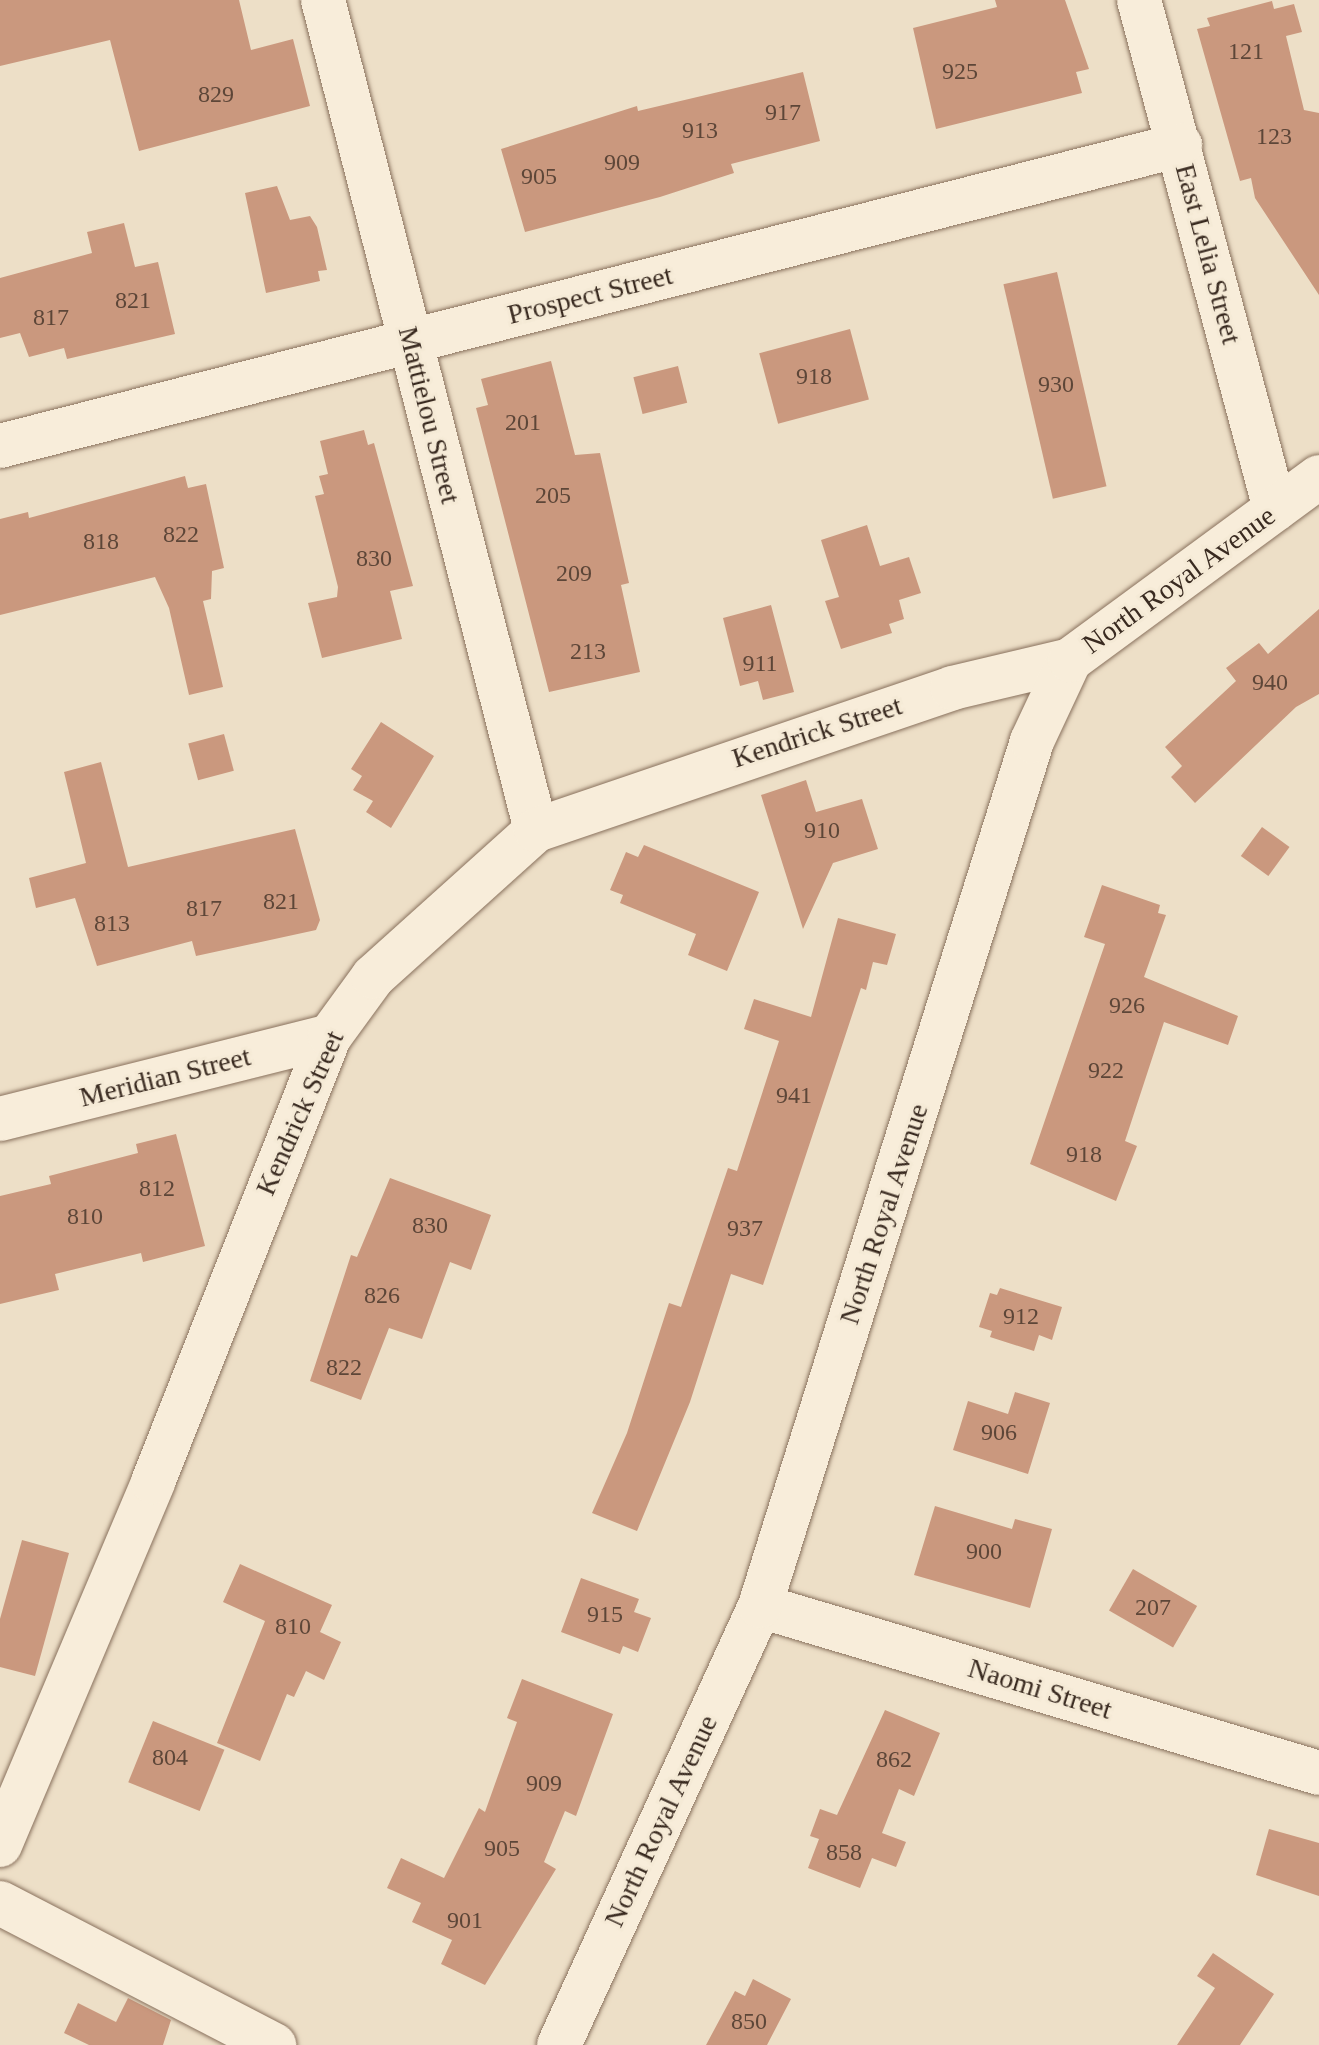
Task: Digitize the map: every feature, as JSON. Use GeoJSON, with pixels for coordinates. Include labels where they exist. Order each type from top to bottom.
{"type":"FeatureCollection","features":[{"type":"Feature","properties":{"kind":"street","name":"Mattielou Street"},"geometry":{"type":"LineString","coordinates":[[323,0],[536,830]]}},
{"type":"Feature","properties":{"kind":"street","name":"East Lelia Street"},"geometry":{"type":"LineString","coordinates":[[1139,0],[1275,509]]}},
{"type":"Feature","properties":{"kind":"street","name":"Prospect Street"},"geometry":{"type":"LineString","coordinates":[[0,446],[1180,145]]}},
{"type":"Feature","properties":{"kind":"street","name":"North Royal Avenue"},"geometry":{"type":"LineString","coordinates":[[559,2045],[760,1606],[1032,741],[1070,660],[1319,477]]}},
{"type":"Feature","properties":{"kind":"street","name":"Kendrick Street"},"geometry":{"type":"LineString","coordinates":[[0,1845],[153,1482],[330,1036],[373,977],[536,830],[952,688],[1070,660]]}},
{"type":"Feature","properties":{"kind":"street","name":"Meridian Street"},"geometry":{"type":"LineString","coordinates":[[0,1119],[330,1036]]}},
{"type":"Feature","properties":{"kind":"street","name":"Naomi Street"},"geometry":{"type":"LineString","coordinates":[[760,1606],[1319,1773]]}},
{"type":"Feature","properties":{"kind":"street"},"geometry":{"type":"LineString","coordinates":[[0,1903],[274,2045]]}},
{"type":"Feature","properties":{"kind":"building"},"geometry":{"type":"Polygon","coordinates":[[[0,0],[239,0],[251,50],[293,39],[310,106],[139,151],[110,40],[0,66],[0,0]]]}},
{"type":"Feature","properties":{"kind":"building"},"geometry":{"type":"Polygon","coordinates":[[[995,0],[1065,0],[1089,69],[1076,72],[1082,93],[936,129],[913,28],[997,7],[995,0]]]}},
{"type":"Feature","properties":{"kind":"building"},"geometry":{"type":"Polygon","coordinates":[[[1272,1],[1274,9],[1294,4],[1302,32],[1286,36],[1304,110],[1319,113],[1319,295],[1255,198],[1251,178],[1240,181],[1197,29],[1210,26],[1207,18],[1272,1]]]}},
{"type":"Feature","properties":{"kind":"building"},"geometry":{"type":"Polygon","coordinates":[[[803,72],[820,141],[731,164],[734,173],[660,197],[525,232],[501,149],[637,106],[638,111],[803,72]]]}},
{"type":"Feature","properties":{"kind":"building"},"geometry":{"type":"Polygon","coordinates":[[[277,186],[290,220],[310,216],[317,227],[327,270],[318,271],[320,281],[266,293],[245,193],[277,186]]]}},
{"type":"Feature","properties":{"kind":"building"},"geometry":{"type":"Polygon","coordinates":[[[124,223],[135,267],[158,262],[175,334],[67,359],[64,348],[29,357],[20,333],[0,338],[0,278],[92,253],[87,232],[124,223]]]}},
{"type":"Feature","properties":{"kind":"building"},"geometry":{"type":"Polygon","coordinates":[[[1057,272],[1106,486],[1053,499],[1003,284],[1057,272]]]}},
{"type":"Feature","properties":{"kind":"building"},"geometry":{"type":"Polygon","coordinates":[[[850,329],[869,400],[778,424],[759,353],[850,329]]]}},
{"type":"Feature","properties":{"kind":"building"},"geometry":{"type":"Polygon","coordinates":[[[551,361],[575,455],[600,453],[629,583],[621,585],[640,672],[549,692],[476,408],[488,405],[481,379],[551,361]]]}},
{"type":"Feature","properties":{"kind":"building"},"geometry":{"type":"Polygon","coordinates":[[[678,366],[687,403],[643,414],[633,377],[678,366]]]}},
{"type":"Feature","properties":{"kind":"building"},"geometry":{"type":"Polygon","coordinates":[[[364,430],[368,445],[374,443],[413,586],[390,591],[402,639],[322,658],[308,603],[337,597],[338,587],[315,496],[324,494],[319,476],[328,474],[320,441],[364,430]]]}},
{"type":"Feature","properties":{"kind":"building"},"geometry":{"type":"Polygon","coordinates":[[[185,476],[188,488],[206,484],[224,568],[212,571],[211,599],[203,601],[223,687],[189,695],[169,608],[155,577],[0,615],[0,519],[28,512],[29,518],[185,476]]]}},
{"type":"Feature","properties":{"kind":"building"},"geometry":{"type":"Polygon","coordinates":[[[867,525],[880,566],[909,557],[921,593],[899,600],[904,619],[889,624],[892,633],[841,649],[825,601],[839,597],[821,540],[867,525]]]}},
{"type":"Feature","properties":{"kind":"building"},"geometry":{"type":"Polygon","coordinates":[[[771,605],[794,692],[763,700],[758,681],[740,686],[723,618],[771,605]]]}},
{"type":"Feature","properties":{"kind":"building"},"geometry":{"type":"Polygon","coordinates":[[[1319,609],[1319,694],[1296,707],[1195,803],[1171,777],[1182,766],[1165,747],[1236,681],[1226,668],[1259,643],[1268,654],[1319,609]]]}},
{"type":"Feature","properties":{"kind":"building"},"geometry":{"type":"Polygon","coordinates":[[[381,722],[434,756],[391,828],[366,812],[373,801],[353,790],[362,776],[351,769],[381,722]]]}},
{"type":"Feature","properties":{"kind":"building"},"geometry":{"type":"Polygon","coordinates":[[[224,734],[234,771],[198,780],[188,744],[224,734]]]}},
{"type":"Feature","properties":{"kind":"building"},"geometry":{"type":"Polygon","coordinates":[[[101,762],[128,867],[295,829],[320,920],[316,930],[196,956],[192,941],[97,966],[75,898],[36,908],[29,878],[86,863],[64,772],[101,762]]]}},
{"type":"Feature","properties":{"kind":"building"},"geometry":{"type":"Polygon","coordinates":[[[806,780],[816,812],[862,799],[878,849],[833,863],[803,929],[761,795],[806,780]]]}},
{"type":"Feature","properties":{"kind":"building"},"geometry":{"type":"Polygon","coordinates":[[[1262,827],[1290,847],[1268,876],[1241,856],[1262,827]]]}},
{"type":"Feature","properties":{"kind":"building"},"geometry":{"type":"Polygon","coordinates":[[[644,845],[759,892],[727,971],[688,955],[696,934],[620,903],[623,895],[610,890],[626,852],[638,857],[644,845]]]}},
{"type":"Feature","properties":{"kind":"building"},"geometry":{"type":"Polygon","coordinates":[[[1102,885],[1160,905],[1158,913],[1166,915],[1144,977],[1238,1016],[1228,1045],[1164,1022],[1125,1141],[1137,1146],[1116,1201],[1030,1164],[1105,944],[1084,937],[1102,885]]]}},
{"type":"Feature","properties":{"kind":"building"},"geometry":{"type":"Polygon","coordinates":[[[838,918],[896,934],[887,965],[873,962],[866,990],[861,988],[763,1285],[731,1274],[690,1402],[637,1531],[592,1513],[627,1433],[669,1303],[681,1307],[728,1168],[737,1171],[779,1041],[744,1029],[754,999],[811,1017],[838,918]]]}},
{"type":"Feature","properties":{"kind":"building"},"geometry":{"type":"Polygon","coordinates":[[[176,1134],[205,1246],[143,1262],[141,1253],[55,1274],[59,1290],[0,1304],[0,1196],[51,1184],[49,1176],[138,1153],[136,1144],[176,1134]]]}},
{"type":"Feature","properties":{"kind":"building"},"geometry":{"type":"Polygon","coordinates":[[[390,1178],[491,1215],[471,1270],[450,1262],[422,1339],[389,1328],[361,1400],[310,1381],[351,1255],[357,1257],[390,1178]]]}},
{"type":"Feature","properties":{"kind":"building"},"geometry":{"type":"Polygon","coordinates":[[[1000,1288],[1062,1307],[1052,1340],[1039,1335],[1034,1351],[990,1337],[992,1331],[979,1327],[990,1293],[997,1295],[1000,1288]]]}},
{"type":"Feature","properties":{"kind":"building"},"geometry":{"type":"Polygon","coordinates":[[[1015,1392],[1050,1403],[1028,1474],[953,1450],[968,1401],[1008,1414],[1015,1392]]]}},
{"type":"Feature","properties":{"kind":"building"},"geometry":{"type":"Polygon","coordinates":[[[935,1506],[1012,1529],[1015,1519],[1052,1529],[1030,1608],[914,1575],[935,1506]]]}},
{"type":"Feature","properties":{"kind":"building"},"geometry":{"type":"Polygon","coordinates":[[[22,1540],[69,1553],[35,1676],[0,1667],[0,1619],[22,1540]]]}},
{"type":"Feature","properties":{"kind":"building"},"geometry":{"type":"Polygon","coordinates":[[[240,1564],[332,1605],[320,1632],[341,1642],[324,1680],[306,1671],[294,1697],[287,1694],[260,1761],[217,1743],[265,1621],[223,1602],[240,1564]]]}},
{"type":"Feature","properties":{"kind":"building"},"geometry":{"type":"Polygon","coordinates":[[[1133,1569],[1197,1606],[1173,1648],[1109,1611],[1133,1569]]]}},
{"type":"Feature","properties":{"kind":"building"},"geometry":{"type":"Polygon","coordinates":[[[581,1578],[639,1599],[634,1612],[651,1618],[638,1652],[623,1646],[620,1654],[561,1632],[581,1578]]]}},
{"type":"Feature","properties":{"kind":"building"},"geometry":{"type":"Polygon","coordinates":[[[522,1679],[613,1714],[576,1816],[565,1811],[544,1862],[556,1869],[485,1985],[441,1964],[452,1940],[412,1922],[421,1903],[387,1888],[401,1858],[444,1878],[479,1808],[485,1812],[517,1722],[507,1718],[522,1679]]]}},
{"type":"Feature","properties":{"kind":"building"},"geometry":{"type":"Polygon","coordinates":[[[885,1710],[940,1733],[914,1796],[899,1789],[882,1833],[906,1842],[896,1867],[872,1858],[860,1888],[808,1868],[819,1839],[810,1836],[820,1809],[837,1815],[885,1710]]]}},
{"type":"Feature","properties":{"kind":"building"},"geometry":{"type":"Polygon","coordinates":[[[153,1721],[224,1750],[200,1811],[128,1782],[153,1721]]]}},
{"type":"Feature","properties":{"kind":"building"},"geometry":{"type":"Polygon","coordinates":[[[1269,1829],[1319,1843],[1319,1896],[1256,1875],[1269,1829]]]}},
{"type":"Feature","properties":{"kind":"building"},"geometry":{"type":"Polygon","coordinates":[[[1213,1953],[1274,1994],[1240,2045],[1177,2045],[1215,1988],[1197,1976],[1213,1953]]]}},
{"type":"Feature","properties":{"kind":"building"},"geometry":{"type":"Polygon","coordinates":[[[753,1979],[791,1999],[767,2045],[706,2045],[735,1991],[745,1996],[753,1979]]]}},
{"type":"Feature","properties":{"kind":"building"},"geometry":{"type":"Polygon","coordinates":[[[128,1998],[171,2020],[163,2045],[89,2045],[64,2033],[78,2003],[116,2022],[128,1998]]]}}]}
